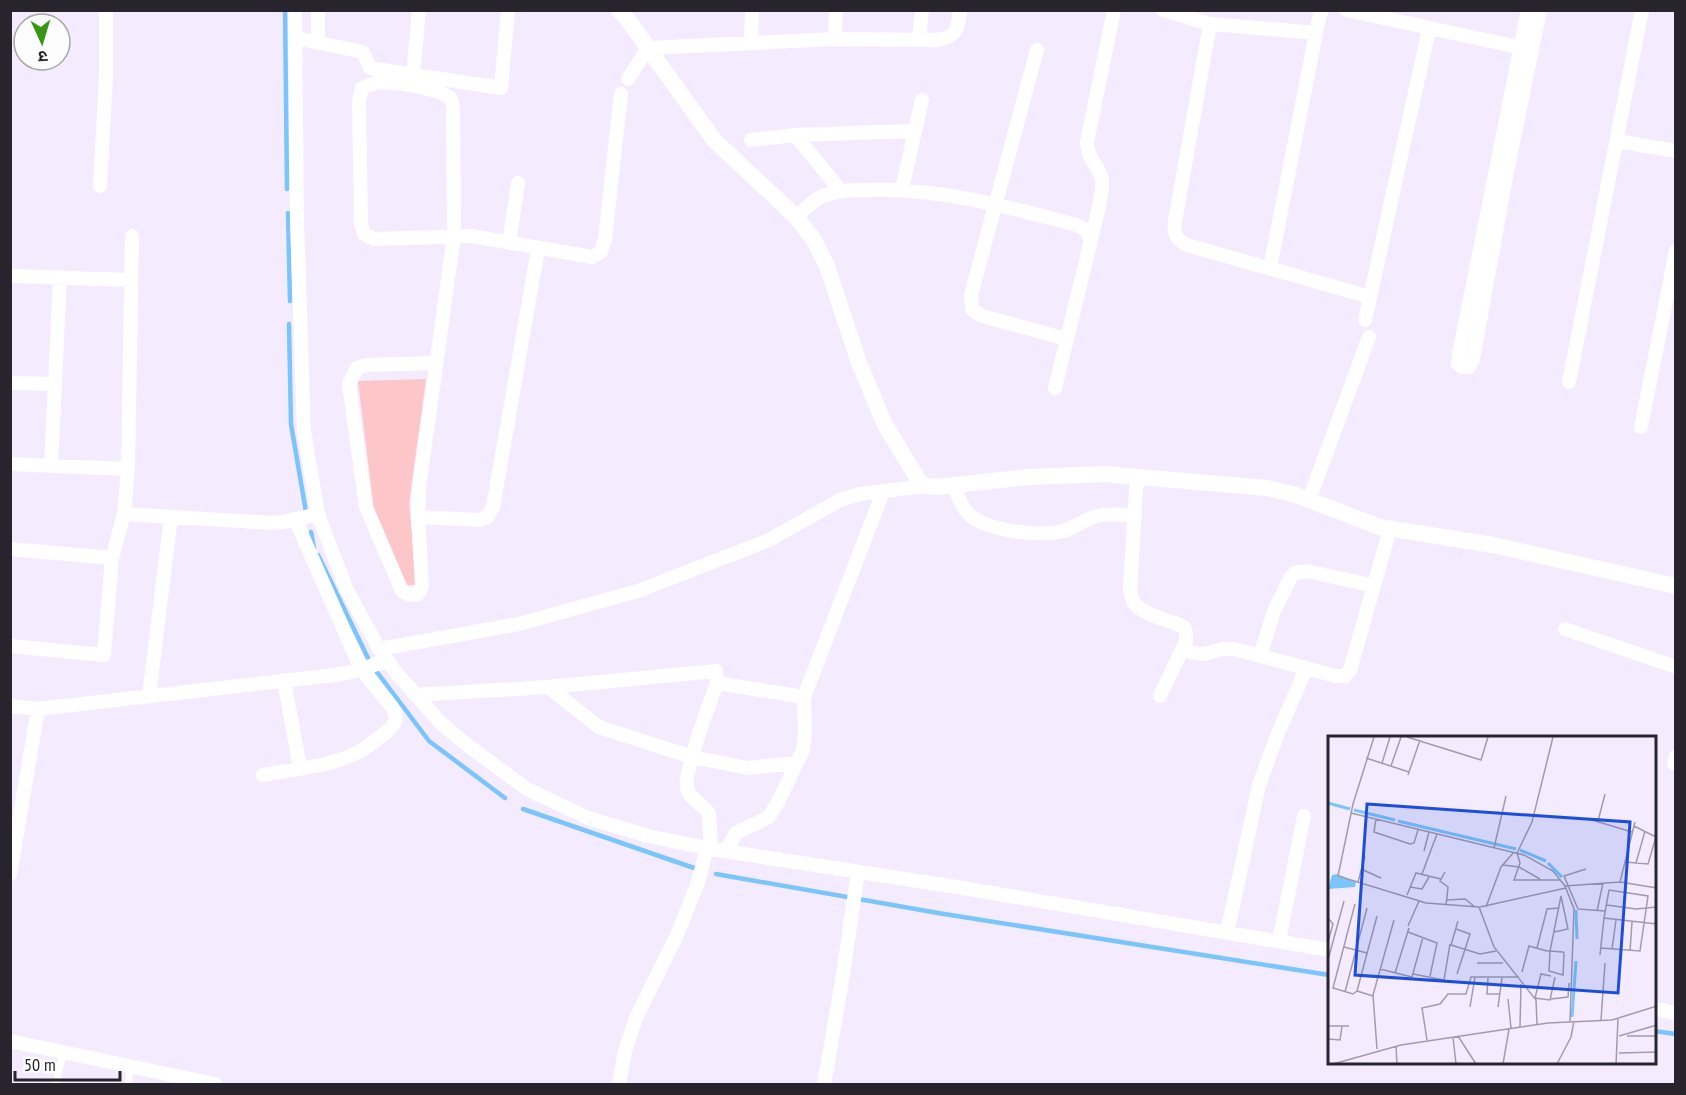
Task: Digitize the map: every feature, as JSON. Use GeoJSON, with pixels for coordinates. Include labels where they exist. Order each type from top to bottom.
{"type":"FeatureCollection","features":[{"type":"Feature","properties":{"kind":"street"},"geometry":{"type":"LineString","coordinates":[[100,186],[106,76],[106,10]]}},
{"type":"Feature","properties":{"kind":"street"},"geometry":{"type":"LineString","coordinates":[[295,10],[297,222],[304,431],[318,514],[346,588],[383,655],[442,724],[527,789],[588,818],[666,840],[1328,950]]}},
{"type":"Feature","properties":{"kind":"street"},"geometry":{"type":"LineString","coordinates":[[318,10],[318,43]]}},
{"type":"Feature","properties":{"kind":"street"},"geometry":{"type":"LineString","coordinates":[[413,75],[420,10]]}},
{"type":"Feature","properties":{"kind":"street"},"geometry":{"type":"LineString","coordinates":[[296,39],[363,52],[370,68],[501,88],[508,10]]}},
{"type":"Feature","properties":{"kind":"street"},"geometry":{"type":"LineString","coordinates":[[751,43],[752,10]]}},
{"type":"Feature","properties":{"kind":"street"},"geometry":{"type":"LineString","coordinates":[[835,39],[836,10]]}},
{"type":"Feature","properties":{"kind":"street"},"geometry":{"type":"LineString","coordinates":[[920,39],[922,10]]}},
{"type":"Feature","properties":{"kind":"street"},"geometry":{"type":"LineString","coordinates":[[648,48],[835,39],[947,38],[955,32],[960,10]]}},
{"type":"Feature","properties":{"kind":"street"},"geometry":{"type":"LineString","coordinates":[[1055,388],[1103,185],[1100,172],[1091,162],[1087,152],[1087,142],[1114,10]]}},
{"type":"Feature","properties":{"kind":"street"},"geometry":{"type":"LineString","coordinates":[[1163,10],[1210,24],[1316,33]]}},
{"type":"Feature","properties":{"kind":"street"},"geometry":{"type":"LineString","coordinates":[[1270,268],[1322,10]]}},
{"type":"Feature","properties":{"kind":"street"},"geometry":{"type":"LineString","coordinates":[[1346,10],[1527,49]]}},
{"type":"Feature","properties":{"kind":"street"},"geometry":{"type":"LineString","coordinates":[[1528,10],[1527,49],[1473,359],[1468,367],[1462,367],[1458,364],[1458,354],[1527,49],[1540,10]]}},
{"type":"Feature","properties":{"kind":"street"},"geometry":{"type":"LineString","coordinates":[[1569,382],[1642,10]]}},
{"type":"Feature","properties":{"kind":"street"},"geometry":{"type":"LineString","coordinates":[[625,14],[714,140],[796,217],[814,240],[827,266],[858,360],[884,423],[919,481],[925,486]]}},
{"type":"Feature","properties":{"kind":"street"},"geometry":{"type":"LineString","coordinates":[[1210,24],[1173,231],[1178,240],[1187,245],[1370,297]]}},
{"type":"Feature","properties":{"kind":"street"},"geometry":{"type":"LineString","coordinates":[[1365,320],[1429,29]]}},
{"type":"Feature","properties":{"kind":"street"},"geometry":{"type":"LineString","coordinates":[[628,79],[648,48]]}},
{"type":"Feature","properties":{"kind":"street"},"geometry":{"type":"LineString","coordinates":[[1037,50],[971,295],[972,309],[982,316],[1066,339]]}},
{"type":"Feature","properties":{"kind":"street"},"geometry":{"type":"LineString","coordinates":[[436,363],[366,365],[357,368],[349,384],[366,507],[402,591],[410,595],[418,594],[422,586],[418,517],[419,488],[454,236],[453,107],[451,99],[439,92],[386,83],[372,83],[362,88],[359,112],[361,224],[364,234],[374,239],[454,236],[471,236],[592,257],[601,252],[605,239],[621,94]]}},
{"type":"Feature","properties":{"kind":"street"},"geometry":{"type":"LineString","coordinates":[[902,189],[922,100]]}},
{"type":"Feature","properties":{"kind":"street"},"geometry":{"type":"LineString","coordinates":[[751,140],[795,135],[914,131]]}},
{"type":"Feature","properties":{"kind":"street"},"geometry":{"type":"LineString","coordinates":[[795,135],[841,191]]}},
{"type":"Feature","properties":{"kind":"street"},"geometry":{"type":"LineString","coordinates":[[1617,141],[1676,151]]}},
{"type":"Feature","properties":{"kind":"street"},"geometry":{"type":"LineString","coordinates":[[509,243],[518,183]]}},
{"type":"Feature","properties":{"kind":"street"},"geometry":{"type":"LineString","coordinates":[[796,217],[827,194],[841,191],[902,189],[995,204],[1077,225],[1086,230],[1090,240]]}},
{"type":"Feature","properties":{"kind":"street"},"geometry":{"type":"LineString","coordinates":[[10,646],[104,655],[112,558],[123,514],[129,470],[132,236]]}},
{"type":"Feature","properties":{"kind":"street"},"geometry":{"type":"LineString","coordinates":[[418,517],[481,520],[488,516],[492,507],[538,249]]}},
{"type":"Feature","properties":{"kind":"street"},"geometry":{"type":"LineString","coordinates":[[1641,427],[1676,251]]}},
{"type":"Feature","properties":{"kind":"street"},"geometry":{"type":"LineString","coordinates":[[10,276],[130,280]]}},
{"type":"Feature","properties":{"kind":"street"},"geometry":{"type":"LineString","coordinates":[[51,466],[60,277]]}},
{"type":"Feature","properties":{"kind":"street"},"geometry":{"type":"LineString","coordinates":[[1309,500],[1369,337]]}},
{"type":"Feature","properties":{"kind":"street"},"geometry":{"type":"LineString","coordinates":[[10,383],[55,384]]}},
{"type":"Feature","properties":{"kind":"street"},"geometry":{"type":"LineString","coordinates":[[10,464],[129,470]]}},
{"type":"Feature","properties":{"kind":"street"},"geometry":{"type":"LineString","coordinates":[[10,706],[38,709],[343,674],[361,669],[383,655],[519,624],[638,591],[769,540],[840,500],[925,486],[1066,475],[1137,476],[1267,488],[1309,500],[1390,529],[1493,544],[1676,586]]}},
{"type":"Feature","properties":{"kind":"street"},"geometry":{"type":"LineString","coordinates":[[1137,476],[1131,599],[1145,612],[1184,627],[1186,633],[1182,649],[1160,696]]}},
{"type":"Feature","properties":{"kind":"street"},"geometry":{"type":"LineString","coordinates":[[953,485],[962,506],[971,516],[983,522],[1018,532],[1054,533],[1071,529],[1097,516],[1135,516]]}},
{"type":"Feature","properties":{"kind":"street"},"geometry":{"type":"LineString","coordinates":[[726,851],[733,837],[740,830],[770,817],[803,750],[804,697],[883,492]]}},
{"type":"Feature","properties":{"kind":"street"},"geometry":{"type":"LineString","coordinates":[[123,514],[273,522],[318,514]]}},
{"type":"Feature","properties":{"kind":"street"},"geometry":{"type":"LineString","coordinates":[[149,696],[171,517]]}},
{"type":"Feature","properties":{"kind":"street"},"geometry":{"type":"LineString","coordinates":[[263,774],[300,768],[351,755],[362,750],[394,727],[396,720],[396,713],[361,669],[295,519]]}},
{"type":"Feature","properties":{"kind":"street"},"geometry":{"type":"LineString","coordinates":[[1182,649],[1202,655],[1225,648],[1234,649],[1306,669],[1345,676],[1350,670],[1390,529]]}},
{"type":"Feature","properties":{"kind":"street"},"geometry":{"type":"LineString","coordinates":[[10,549],[112,558]]}},
{"type":"Feature","properties":{"kind":"street"},"geometry":{"type":"LineString","coordinates":[[1260,656],[1274,611],[1295,573],[1307,571],[1374,586]]}},
{"type":"Feature","properties":{"kind":"street"},"geometry":{"type":"LineString","coordinates":[[1565,629],[1676,667]]}},
{"type":"Feature","properties":{"kind":"street"},"geometry":{"type":"LineString","coordinates":[[1227,933],[1259,785],[1278,733],[1306,669]]}},
{"type":"Feature","properties":{"kind":"street"},"geometry":{"type":"LineString","coordinates":[[415,695],[548,687],[716,671],[717,683],[692,757],[687,789],[709,814],[709,848],[677,935],[636,1018],[619,1084]]}},
{"type":"Feature","properties":{"kind":"street"},"geometry":{"type":"LineString","coordinates":[[284,680],[300,768]]}},
{"type":"Feature","properties":{"kind":"street"},"geometry":{"type":"LineString","coordinates":[[717,683],[804,697]]}},
{"type":"Feature","properties":{"kind":"street"},"geometry":{"type":"LineString","coordinates":[[548,687],[599,727],[692,757],[748,768],[796,763]]}},
{"type":"Feature","properties":{"kind":"street"},"geometry":{"type":"LineString","coordinates":[[10,874],[13,839],[38,709]]}},
{"type":"Feature","properties":{"kind":"street"},"geometry":{"type":"LineString","coordinates":[[1279,941],[1304,816]]}},
{"type":"Feature","properties":{"kind":"street"},"geometry":{"type":"LineString","coordinates":[[825,1084],[858,872]]}},
{"type":"Feature","properties":{"kind":"street"},"geometry":{"type":"LineString","coordinates":[[1656,1009],[1676,1012]]}},
{"type":"Feature","properties":{"kind":"street"},"geometry":{"type":"LineString","coordinates":[[10,1041],[215,1084]]}},
{"type":"Feature","properties":{"kind":"lane"},"geometry":{"type":"LineString","coordinates":[[56,1084],[63,1053]]}},
{"type":"Feature","properties":{"kind":"lane"},"geometry":{"type":"LineString","coordinates":[[128,1084],[131,1067]]}},
{"type":"Feature","properties":{"kind":"shaded area"},"geometry":{"type":"Polygon","coordinates":[[[426,379],[409,503],[417,585],[404,585],[374,510],[358,381],[426,379]]]}},
{"type":"Feature","properties":{"kind":"waterway"},"geometry":{"type":"LineString","coordinates":[[285,10],[287,189]]}},
{"type":"Feature","properties":{"kind":"waterway"},"geometry":{"type":"LineString","coordinates":[[288,213],[290,301]]}},
{"type":"Feature","properties":{"kind":"waterway"},"geometry":{"type":"LineString","coordinates":[[289,324],[291,424],[306,512]]}},
{"type":"Feature","properties":{"kind":"waterway"},"geometry":{"type":"LineString","coordinates":[[311,532],[314,548]]}},
{"type":"Feature","properties":{"kind":"waterway"},"geometry":{"type":"LineString","coordinates":[[318,555],[368,658]]}},
{"type":"Feature","properties":{"kind":"waterway"},"geometry":{"type":"LineString","coordinates":[[377,672],[429,741],[505,798]]}},
{"type":"Feature","properties":{"kind":"waterway"},"geometry":{"type":"LineString","coordinates":[[523,809],[694,868]]}},
{"type":"Feature","properties":{"kind":"waterway"},"geometry":{"type":"LineString","coordinates":[[716,874],[938,913],[1328,975]]}},
{"type":"Feature","properties":{"kind":"waterway"},"geometry":{"type":"LineString","coordinates":[[1656,1031],[1676,1034]]}}]}
